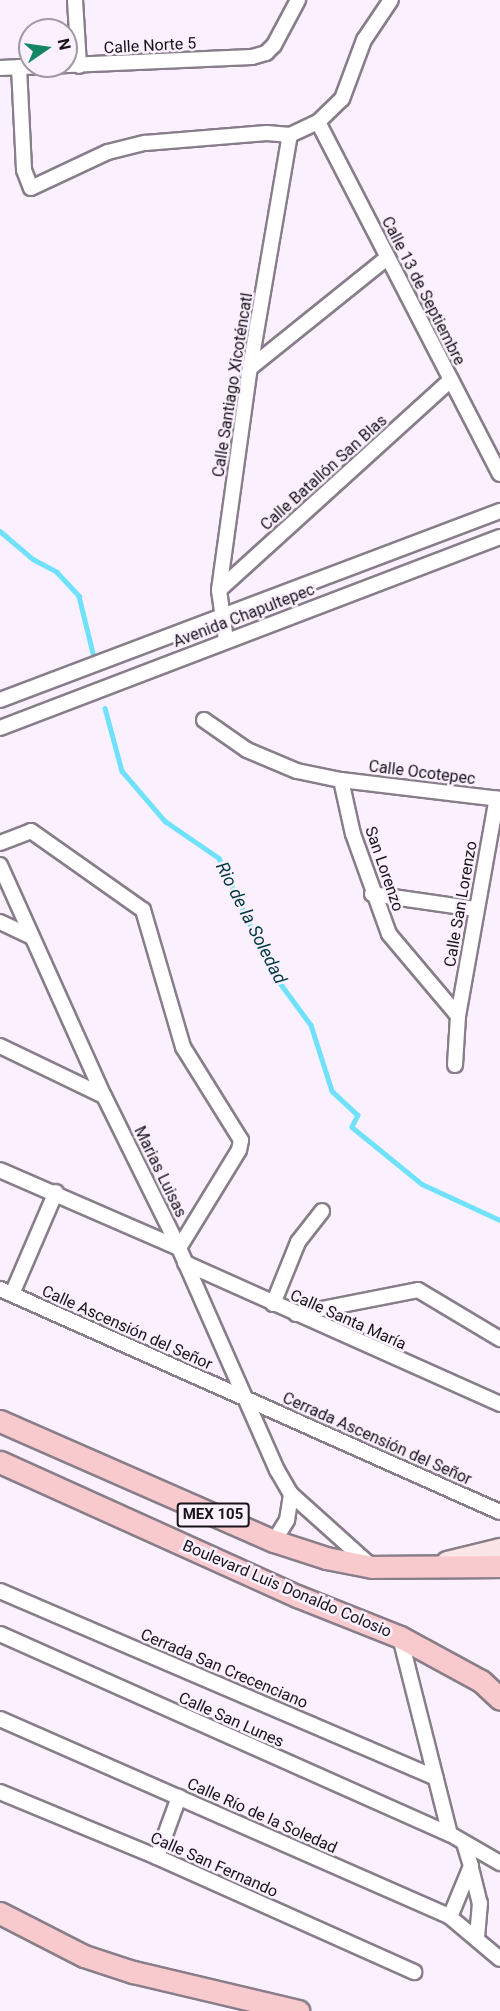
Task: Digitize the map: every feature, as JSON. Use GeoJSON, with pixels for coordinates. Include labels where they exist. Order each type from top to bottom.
{"type":"FeatureCollection","features":[{"type":"Feature","properties":{"kind":"main road","name":"MEX 105"},"geometry":{"type":"LineString","coordinates":[[0,1421],[274,1541],[372,1567],[438,1564],[500,1566]]}},
{"type":"Feature","properties":{"kind":"main road","name":"Boulevard Luis Donaldo Colosio"},"geometry":{"type":"LineString","coordinates":[[0,1462],[297,1596],[400,1637],[481,1681],[500,1699]]}},
{"type":"Feature","properties":{"kind":"main road","name":"MEX 105"},"geometry":{"type":"LineString","coordinates":[[438,1564],[500,1549]]}},
{"type":"Feature","properties":{"kind":"main road"},"geometry":{"type":"LineString","coordinates":[[0,1913],[94,1960],[298,2011]]}},
{"type":"Feature","properties":{"kind":"street"},"geometry":{"type":"LineString","coordinates":[[75,0],[79,66]]}},
{"type":"Feature","properties":{"kind":"street","name":"Calle Norte 5"},"geometry":{"type":"LineString","coordinates":[[79,66],[252,57],[266,53],[298,0]]}},
{"type":"Feature","properties":{"kind":"street"},"geometry":{"type":"LineString","coordinates":[[20,78],[24,170],[31,188],[108,152],[145,143],[267,133],[290,135],[318,122],[342,99],[364,40],[391,0]]}},
{"type":"Feature","properties":{"kind":"street","name":"Calle Norte 5"},"geometry":{"type":"LineString","coordinates":[[0,68],[18,67]]}},
{"type":"Feature","properties":{"kind":"street","name":"Calle 13 de Septiembre"},"geometry":{"type":"LineString","coordinates":[[318,122],[500,474]]}},
{"type":"Feature","properties":{"kind":"street","name":"Calle Santiago Xicoténcatl"},"geometry":{"type":"LineString","coordinates":[[226,640],[219,590],[250,368],[290,135]]}},
{"type":"Feature","properties":{"kind":"street"},"geometry":{"type":"LineString","coordinates":[[250,368],[387,258]]}},
{"type":"Feature","properties":{"kind":"street","name":"Calle Batallón San Blas"},"geometry":{"type":"LineString","coordinates":[[219,590],[451,380]]}},
{"type":"Feature","properties":{"kind":"street","name":"Avenida Chapultepec"},"geometry":{"type":"LineString","coordinates":[[0,700],[500,511]]}},
{"type":"Feature","properties":{"kind":"street","name":"Avenida Chapultepec"},"geometry":{"type":"LineString","coordinates":[[0,728],[500,537]]}},
{"type":"Feature","properties":{"kind":"street","name":"Calle Ocotepec"},"geometry":{"type":"LineString","coordinates":[[204,720],[247,750],[297,771],[341,780],[498,798]]}},
{"type":"Feature","properties":{"kind":"street","name":"San Lorenzo"},"geometry":{"type":"LineString","coordinates":[[341,780],[372,894],[389,934],[458,1016]]}},
{"type":"Feature","properties":{"kind":"street","name":"Calle San Lorenzo"},"geometry":{"type":"LineString","coordinates":[[455,1065],[458,1016],[498,798]]}},
{"type":"Feature","properties":{"kind":"street"},"geometry":{"type":"LineString","coordinates":[[0,843],[31,831],[142,910],[183,1047],[241,1140],[239,1150],[179,1248],[56,1192],[0,1170]]}},
{"type":"Feature","properties":{"kind":"street","name":"Marias Luisas"},"geometry":{"type":"LineString","coordinates":[[0,865],[104,1096],[179,1248],[241,1397],[291,1494],[372,1567]]}},
{"type":"Feature","properties":{"kind":"street"},"geometry":{"type":"LineString","coordinates":[[372,894],[476,909]]}},
{"type":"Feature","properties":{"kind":"street"},"geometry":{"type":"LineString","coordinates":[[0,922],[32,937]]}},
{"type":"Feature","properties":{"kind":"street"},"geometry":{"type":"LineString","coordinates":[[0,1046],[104,1096]]}},
{"type":"Feature","properties":{"kind":"street"},"geometry":{"type":"LineString","coordinates":[[6,1291],[56,1192]]}},
{"type":"Feature","properties":{"kind":"street"},"geometry":{"type":"LineString","coordinates":[[273,1304],[298,1242],[322,1211]]}},
{"type":"Feature","properties":{"kind":"street","name":"Calle Santa María"},"geometry":{"type":"LineString","coordinates":[[185,1263],[500,1404]]}},
{"type":"Feature","properties":{"kind":"street"},"geometry":{"type":"LineString","coordinates":[[296,1314],[418,1290],[500,1339]]}},
{"type":"Feature","properties":{"kind":"street","name":"Calle Ascensión del Señor"},"geometry":{"type":"LineString","coordinates":[[6,1291],[241,1397]]}},
{"type":"Feature","properties":{"kind":"street","name":"Cerrada Ascensión del Señor"},"geometry":{"type":"LineString","coordinates":[[241,1397],[500,1512]]}},
{"type":"Feature","properties":{"kind":"street"},"geometry":{"type":"LineString","coordinates":[[274,1541],[287,1520],[291,1494]]}},
{"type":"Feature","properties":{"kind":"street","name":"Cerrada San Crecenciano"},"geometry":{"type":"LineString","coordinates":[[0,1591],[436,1778]]}},
{"type":"Feature","properties":{"kind":"street","name":"Calle San Lunes"},"geometry":{"type":"LineString","coordinates":[[0,1634],[450,1834],[500,1863]]}},
{"type":"Feature","properties":{"kind":"street"},"geometry":{"type":"LineString","coordinates":[[400,1637],[450,1834]]}},
{"type":"Feature","properties":{"kind":"street","name":"Calle Río de la Soledad"},"geometry":{"type":"LineString","coordinates":[[0,1719],[450,1917],[500,1959]]}},
{"type":"Feature","properties":{"kind":"street","name":"Calle San Fernando"},"geometry":{"type":"LineString","coordinates":[[0,1792],[157,1857],[414,1972]]}},
{"type":"Feature","properties":{"kind":"street"},"geometry":{"type":"LineString","coordinates":[[157,1857],[179,1797]]}},
{"type":"Feature","properties":{"kind":"street"},"geometry":{"type":"LineString","coordinates":[[464,1843],[480,1904],[477,1938]]}},
{"type":"Feature","properties":{"kind":"street"},"geometry":{"type":"LineString","coordinates":[[450,1917],[471,1866]]}},
{"type":"Feature","properties":{"kind":"waterway"},"geometry":{"type":"LineString","coordinates":[[0,531],[33,559],[57,572],[79,596],[93,653]]}},
{"type":"Feature","properties":{"kind":"waterway","name":"Rio de la Soledad"},"geometry":{"type":"LineString","coordinates":[[105,708],[122,771],[165,821],[219,858],[272,972],[311,1025],[332,1091],[358,1115],[352,1127],[422,1184],[500,1220]]}}]}
